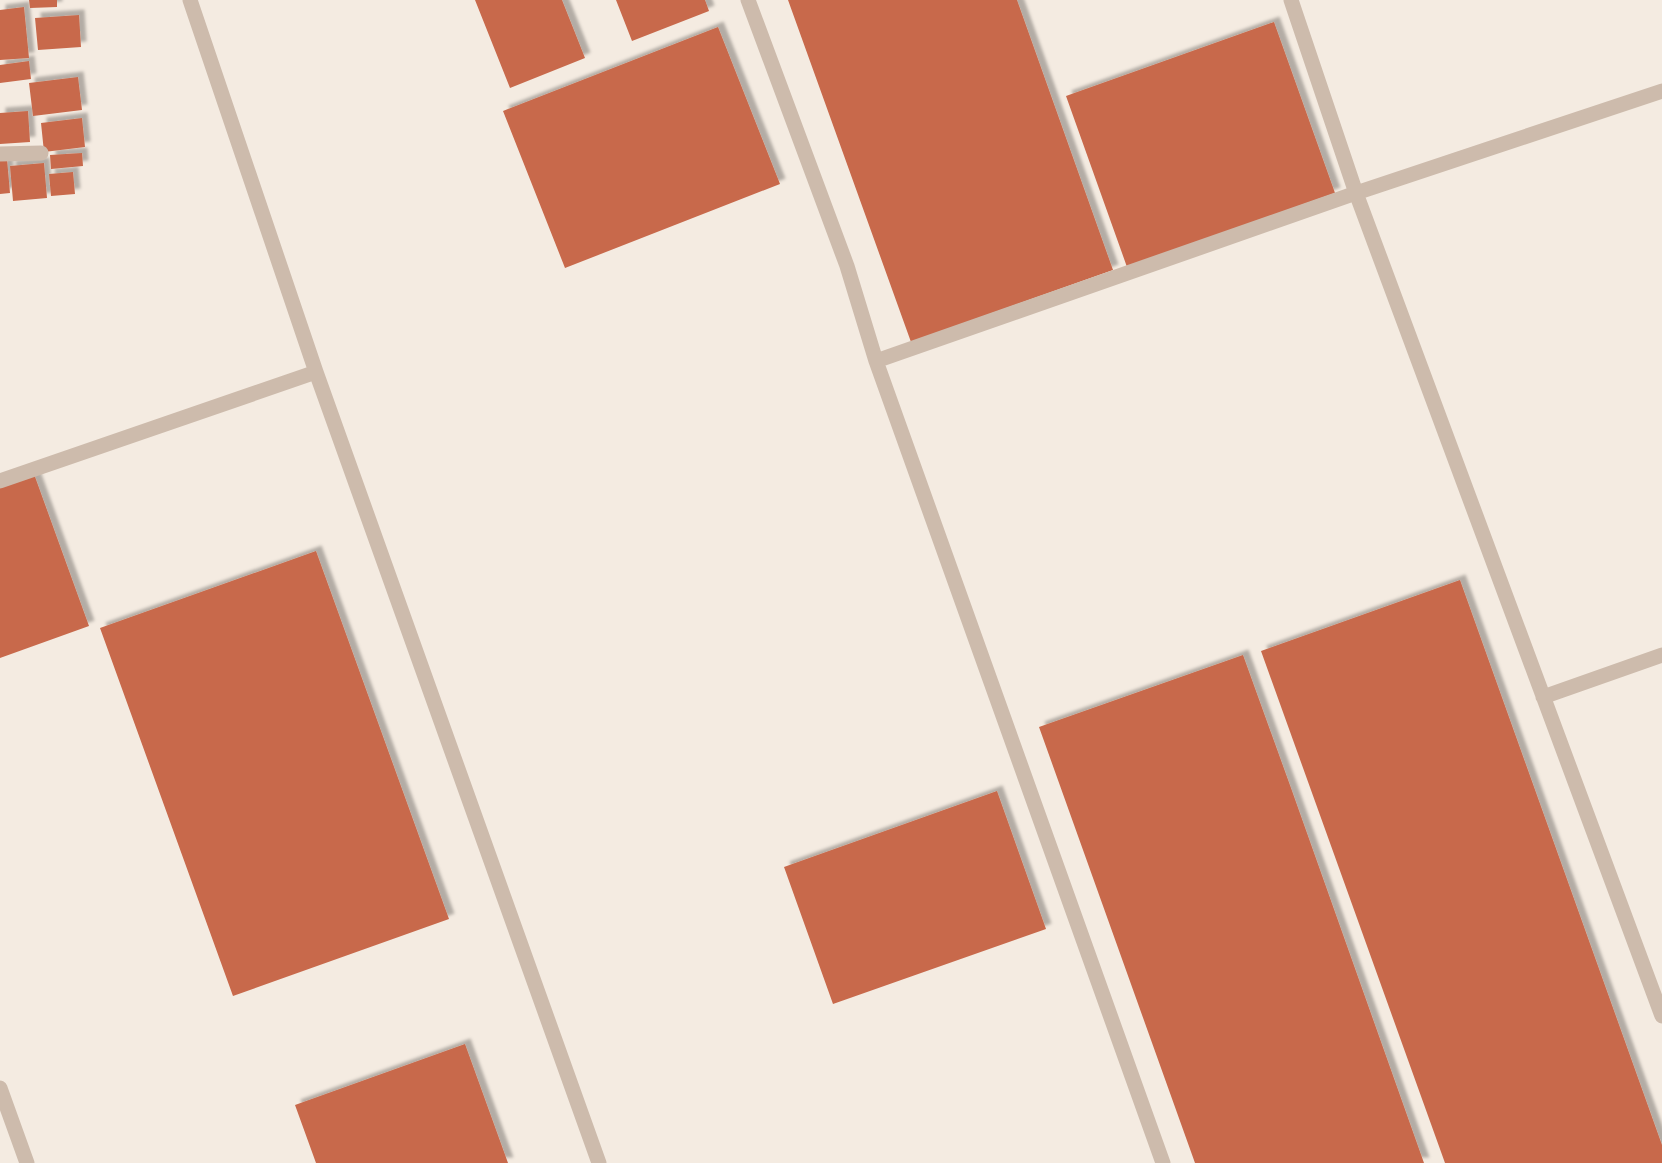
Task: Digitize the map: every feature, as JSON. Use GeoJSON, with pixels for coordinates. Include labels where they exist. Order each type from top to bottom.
{"type":"FeatureCollection","features":[{"type":"Feature","properties":{"kind":"street"},"geometry":{"type":"LineString","coordinates":[[190,0],[316,372],[599,1163]]}},
{"type":"Feature","properties":{"kind":"street"},"geometry":{"type":"LineString","coordinates":[[748,0],[847,266],[876,361],[1163,1163]]}},
{"type":"Feature","properties":{"kind":"street"},"geometry":{"type":"LineString","coordinates":[[1291,0],[1356,193],[1662,1016]]}},
{"type":"Feature","properties":{"kind":"street"},"geometry":{"type":"LineString","coordinates":[[876,361],[1356,193],[1662,91]]}},
{"type":"Feature","properties":{"kind":"street"},"geometry":{"type":"LineString","coordinates":[[0,154],[41,153]]}},
{"type":"Feature","properties":{"kind":"street"},"geometry":{"type":"LineString","coordinates":[[0,481],[316,372]]}},
{"type":"Feature","properties":{"kind":"street"},"geometry":{"type":"LineString","coordinates":[[1543,697],[1662,655]]}},
{"type":"Feature","properties":{"kind":"street"},"geometry":{"type":"LineString","coordinates":[[0,1088],[27,1163]]}},
{"type":"Feature","properties":{"kind":"building"},"geometry":{"type":"Polygon","coordinates":[[[29,0],[57,0],[57,7],[30,8],[29,0]]]}},
{"type":"Feature","properties":{"kind":"building"},"geometry":{"type":"Polygon","coordinates":[[[475,0],[562,0],[585,58],[510,88],[475,0]]]}},
{"type":"Feature","properties":{"kind":"building"},"geometry":{"type":"Polygon","coordinates":[[[616,0],[705,0],[709,11],[632,41],[616,0]]]}},
{"type":"Feature","properties":{"kind":"building"},"geometry":{"type":"Polygon","coordinates":[[[788,0],[1017,0],[1113,270],[911,342],[788,0]]]}},
{"type":"Feature","properties":{"kind":"building"},"geometry":{"type":"Polygon","coordinates":[[[24,7],[29,58],[0,60],[0,10],[24,7]]]}},
{"type":"Feature","properties":{"kind":"building"},"geometry":{"type":"Polygon","coordinates":[[[79,15],[81,47],[38,50],[35,18],[79,15]]]}},
{"type":"Feature","properties":{"kind":"building"},"geometry":{"type":"Polygon","coordinates":[[[1274,22],[1335,193],[1127,267],[1066,96],[1274,22]]]}},
{"type":"Feature","properties":{"kind":"building"},"geometry":{"type":"Polygon","coordinates":[[[718,27],[780,184],[565,268],[503,111],[718,27]]]}},
{"type":"Feature","properties":{"kind":"building"},"geometry":{"type":"Polygon","coordinates":[[[29,61],[31,79],[0,83],[0,65],[29,61]]]}},
{"type":"Feature","properties":{"kind":"building"},"geometry":{"type":"Polygon","coordinates":[[[78,77],[82,110],[33,116],[29,83],[78,77]]]}},
{"type":"Feature","properties":{"kind":"building"},"geometry":{"type":"Polygon","coordinates":[[[28,111],[30,142],[0,144],[0,113],[28,111]]]}},
{"type":"Feature","properties":{"kind":"building"},"geometry":{"type":"Polygon","coordinates":[[[82,118],[85,147],[44,152],[41,123],[82,118]]]}},
{"type":"Feature","properties":{"kind":"building"},"geometry":{"type":"Polygon","coordinates":[[[82,153],[83,166],[51,169],[50,155],[82,153]]]}},
{"type":"Feature","properties":{"kind":"building"},"geometry":{"type":"Polygon","coordinates":[[[7,159],[10,193],[0,194],[0,160],[7,159]]]}},
{"type":"Feature","properties":{"kind":"building"},"geometry":{"type":"Polygon","coordinates":[[[44,163],[47,198],[13,201],[10,166],[44,163]]]}},
{"type":"Feature","properties":{"kind":"building"},"geometry":{"type":"Polygon","coordinates":[[[73,172],[75,194],[51,196],[49,174],[73,172]]]}},
{"type":"Feature","properties":{"kind":"building"},"geometry":{"type":"Polygon","coordinates":[[[34,474],[89,626],[0,658],[0,486],[34,474]]]}},
{"type":"Feature","properties":{"kind":"building"},"geometry":{"type":"Polygon","coordinates":[[[316,551],[449,919],[233,996],[100,628],[316,551]]]}},
{"type":"Feature","properties":{"kind":"building"},"geometry":{"type":"Polygon","coordinates":[[[1460,580],[1662,1145],[1662,1163],[1445,1163],[1261,651],[1460,580]]]}},
{"type":"Feature","properties":{"kind":"building"},"geometry":{"type":"Polygon","coordinates":[[[1243,655],[1424,1163],[1195,1163],[1039,727],[1243,655]]]}},
{"type":"Feature","properties":{"kind":"building"},"geometry":{"type":"Polygon","coordinates":[[[997,791],[1046,929],[833,1004],[784,867],[997,791]]]}},
{"type":"Feature","properties":{"kind":"building"},"geometry":{"type":"Polygon","coordinates":[[[465,1044],[508,1163],[316,1163],[295,1105],[465,1044]]]}}]}
